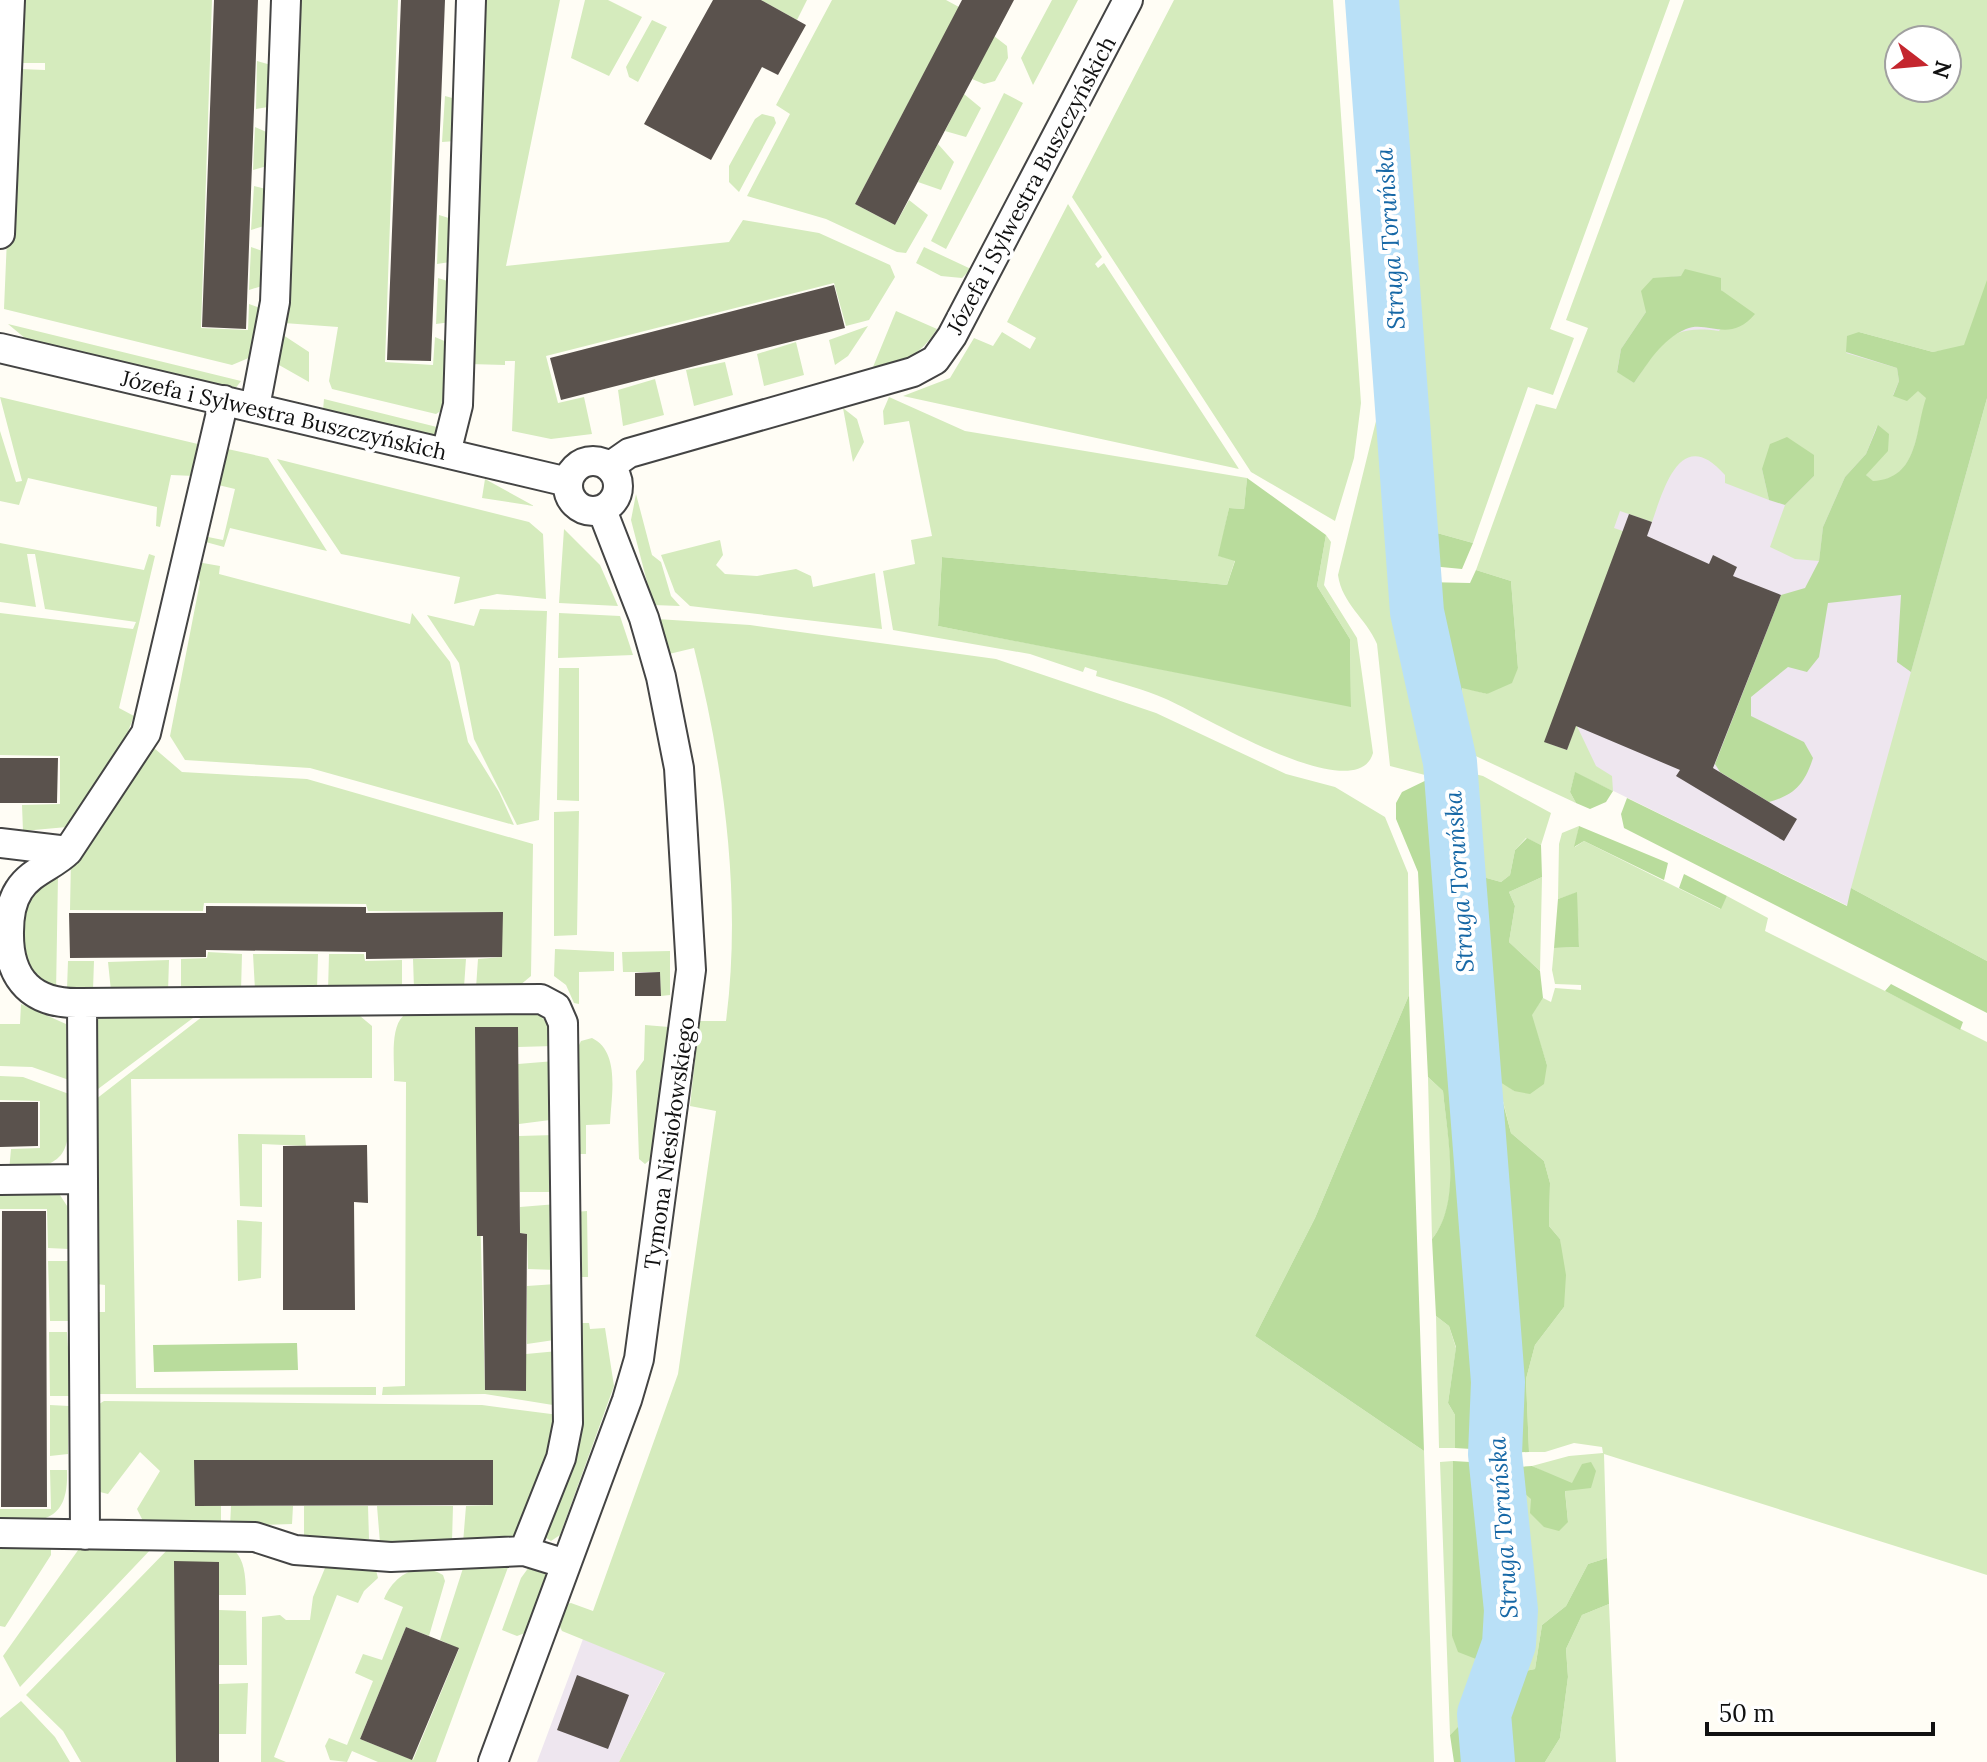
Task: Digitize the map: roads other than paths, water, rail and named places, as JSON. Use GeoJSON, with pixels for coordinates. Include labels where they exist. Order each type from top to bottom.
{"type":"FeatureCollection","features":[{"type":"Feature","properties":{"kind":"street"},"geometry":{"type":"LineString","coordinates":[[0,234],[10,0]]}},
{"type":"Feature","properties":{"kind":"street"},"geometry":{"type":"LineString","coordinates":[[255,407],[275,302],[286,0]]}},
{"type":"Feature","properties":{"kind":"street"},"geometry":{"type":"LineString","coordinates":[[446,453],[458,405],[471,0]]}},
{"type":"Feature","properties":{"kind":"street","name":"Józefa i Sylwestra Buszczyńskich"},"geometry":{"type":"LineString","coordinates":[[609,467],[629,453],[875,385],[935,360],[952,336],[1128,0]]}},
{"type":"Feature","properties":{"kind":"street","name":"Józefa i Sylwestra Buszczyńskich"},"geometry":{"type":"LineString","coordinates":[[0,348],[568,482]]}},
{"type":"Feature","properties":{"kind":"street"},"geometry":{"type":"LineString","coordinates":[[224,400],[146,733],[68,851],[28,879],[18,890],[11,908],[9,953],[17,976],[32,990],[63,1004],[541,999],[556,1007],[563,1023],[568,1423],[561,1458],[524,1551]]}},
{"type":"Feature","properties":{"kind":"street"},"geometry":{"type":"LineString","coordinates":[[584,462],[609,467],[618,489],[611,503],[602,510],[590,511],[576,505],[568,490],[568,482],[584,462]]}},
{"type":"Feature","properties":{"kind":"street","name":"Tymona Niesiołowskiego"},"geometry":{"type":"LineString","coordinates":[[493,1762],[639,1359],[691,970],[679,768],[661,677],[644,618],[602,510]]}},
{"type":"Feature","properties":{"kind":"street"},"geometry":{"type":"LineString","coordinates":[[0,843],[68,851]]}},
{"type":"Feature","properties":{"kind":"street"},"geometry":{"type":"LineString","coordinates":[[82,1003],[80,1179],[85,1535]]}},
{"type":"Feature","properties":{"kind":"street"},"geometry":{"type":"LineString","coordinates":[[0,1180],[80,1179]]}},
{"type":"Feature","properties":{"kind":"street"},"geometry":{"type":"LineString","coordinates":[[0,1533],[255,1537],[313,1553],[391,1557],[524,1551],[566,1564]]}},
{"type":"Feature","properties":{"kind":"waterway","name":"Struga Toruńska"},"geometry":{"type":"LineString","coordinates":[[1372,0],[1417,612],[1450,762],[1498,1382],[1495,1454],[1511,1610],[1509,1644],[1484,1714],[1488,1762]]}}]}
